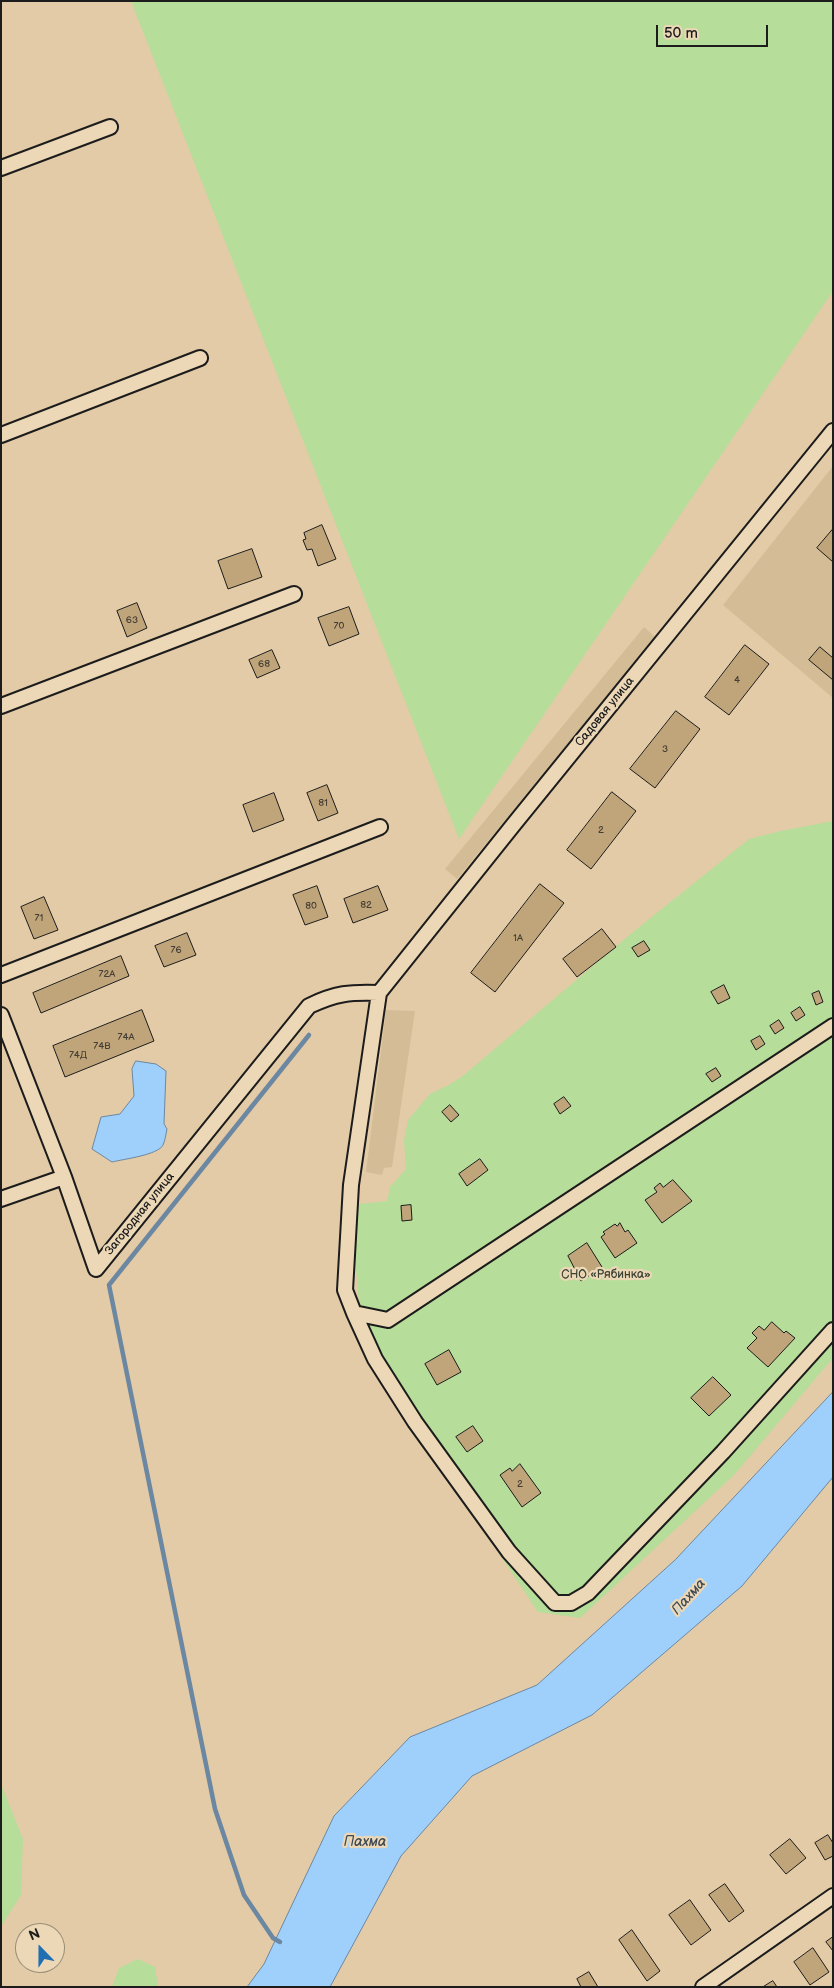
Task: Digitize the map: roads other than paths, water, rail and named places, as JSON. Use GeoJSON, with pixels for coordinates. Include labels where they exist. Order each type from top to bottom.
{"type":"FeatureCollection","features":[{"type":"Feature","properties":{"kind":"street"},"geometry":{"type":"LineString","coordinates":[[1,168],[110,127]]}},
{"type":"Feature","properties":{"kind":"street"},"geometry":{"type":"LineString","coordinates":[[1,436],[200,358]]}},
{"type":"Feature","properties":{"kind":"street","name":"Садовая улица"},"geometry":{"type":"LineString","coordinates":[[379,994],[833,431]]}},
{"type":"Feature","properties":{"kind":"street"},"geometry":{"type":"LineString","coordinates":[[1,706],[294,594]]}},
{"type":"Feature","properties":{"kind":"street"},"geometry":{"type":"LineString","coordinates":[[1,975],[380,828]]}},
{"type":"Feature","properties":{"kind":"street","name":"Загородная улица"},"geometry":{"type":"LineString","coordinates":[[1,1015],[64,1177],[96,1269],[309,1006],[328,997],[349,992],[379,994]]}},
{"type":"Feature","properties":{"kind":"street"},"geometry":{"type":"LineString","coordinates":[[379,994],[352,1178],[345,1290],[375,1359],[416,1422],[509,1552],[555,1603],[571,1603],[588,1593],[723,1452],[833,1330]]}},
{"type":"Feature","properties":{"kind":"street"},"geometry":{"type":"LineString","coordinates":[[354,1313],[388,1320],[833,1026]]}},
{"type":"Feature","properties":{"kind":"street"},"geometry":{"type":"LineString","coordinates":[[1,1199],[64,1177]]}},
{"type":"Feature","properties":{"kind":"street"},"geometry":{"type":"LineString","coordinates":[[703,1987],[833,1896]]}},
{"type":"Feature","properties":{"kind":"water"},"geometry":{"type":"Polygon","coordinates":[[[136,1061],[156,1064],[166,1071],[164,1124],[167,1129],[165,1139],[163,1145],[155,1151],[112,1162],[92,1149],[101,1117],[120,1114],[134,1096],[132,1069],[136,1061]]]}},
{"type":"Feature","properties":{"kind":"water","name":"Пахма"},"geometry":{"type":"Polygon","coordinates":[[[833,1392],[833,1477],[742,1586],[592,1715],[472,1776],[401,1856],[330,1987],[247,1987],[264,1964],[334,1816],[410,1737],[537,1685],[675,1560],[833,1392]]]}},
{"type":"Feature","properties":{"kind":"waterway"},"geometry":{"type":"LineString","coordinates":[[280,1942],[273,1938],[244,1895],[215,1809],[109,1285],[309,1035]]}},
{"type":"Feature","properties":{"kind":"park label","name":"СНО «Рябинка»"},"geometry":{"type":"Point","coordinates":[606,1275]}}]}
